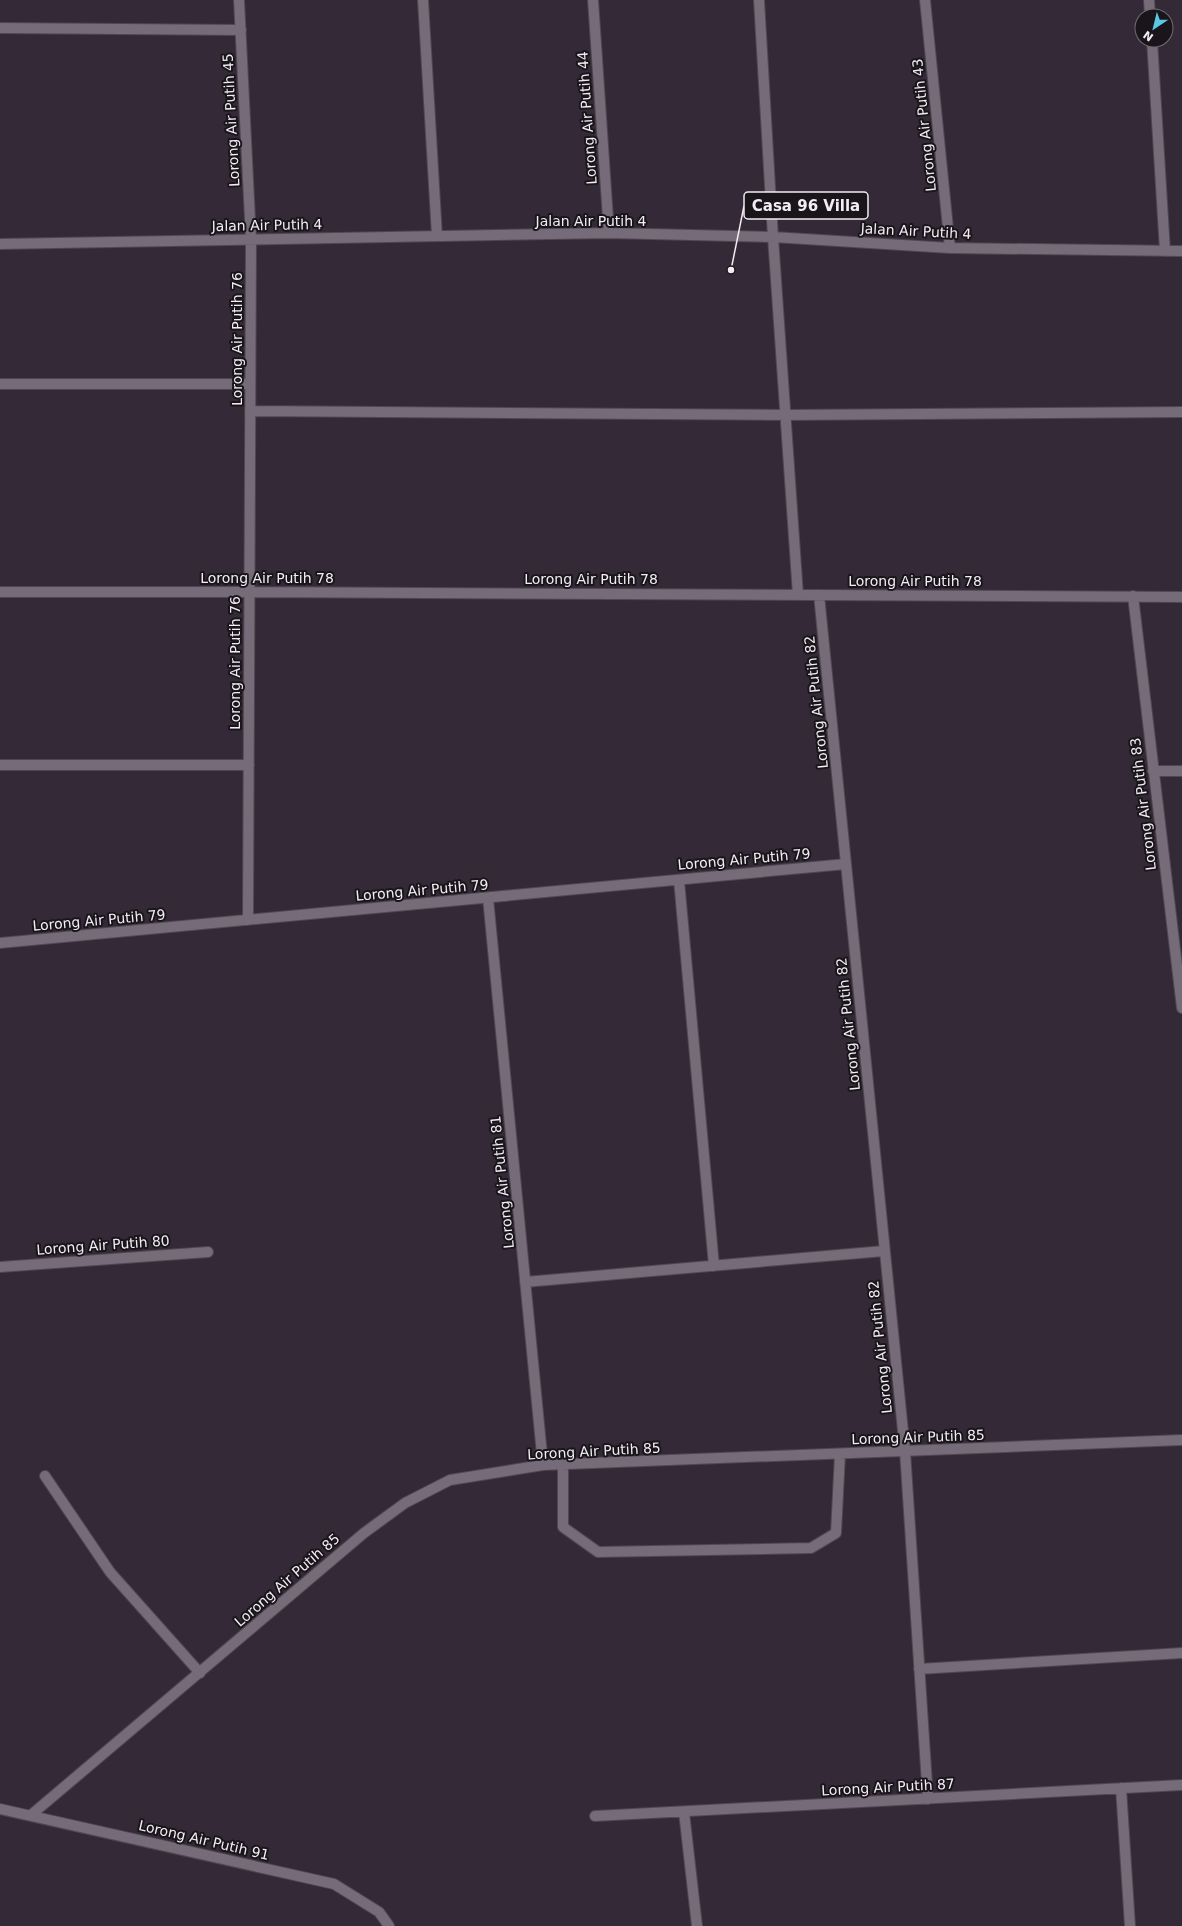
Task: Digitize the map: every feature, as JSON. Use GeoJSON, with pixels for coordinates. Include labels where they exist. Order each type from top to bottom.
{"type":"FeatureCollection","features":[{"type":"Feature","properties":{"kind":"street","name":"Lorong Air Putih 45"},"geometry":{"type":"LineString","coordinates":[[239,0],[251,239]]}},
{"type":"Feature","properties":{"kind":"street"},"geometry":{"type":"LineString","coordinates":[[423,0],[438,236]]}},
{"type":"Feature","properties":{"kind":"street","name":"Lorong Air Putih 44"},"geometry":{"type":"LineString","coordinates":[[592,0],[609,233]]}},
{"type":"Feature","properties":{"kind":"street"},"geometry":{"type":"LineString","coordinates":[[759,0],[773,237],[798,594]]}},
{"type":"Feature","properties":{"kind":"street","name":"Lorong Air Putih 43"},"geometry":{"type":"LineString","coordinates":[[925,0],[950,248]]}},
{"type":"Feature","properties":{"kind":"street"},"geometry":{"type":"LineString","coordinates":[[0,28],[241,30]]}},
{"type":"Feature","properties":{"kind":"street"},"geometry":{"type":"LineString","coordinates":[[1152,48],[1165,250]]}},
{"type":"Feature","properties":{"kind":"street","name":"Jalan Air Putih 4"},"geometry":{"type":"LineString","coordinates":[[0,244],[609,233],[773,237],[950,248],[1182,251]]}},
{"type":"Feature","properties":{"kind":"street","name":"Lorong Air Putih 76"},"geometry":{"type":"LineString","coordinates":[[248,920],[251,239]]}},
{"type":"Feature","properties":{"kind":"street"},"geometry":{"type":"LineString","coordinates":[[0,384],[250,384]]}},
{"type":"Feature","properties":{"kind":"street"},"geometry":{"type":"LineString","coordinates":[[250,411],[786,415],[1182,412]]}},
{"type":"Feature","properties":{"kind":"street","name":"Lorong Air Putih 78"},"geometry":{"type":"LineString","coordinates":[[0,592],[798,594],[1182,597]]}},
{"type":"Feature","properties":{"kind":"street","name":"Lorong Air Putih 82"},"geometry":{"type":"LineString","coordinates":[[819,595],[905,1452],[928,1799]]}},
{"type":"Feature","properties":{"kind":"street","name":"Lorong Air Putih 83"},"geometry":{"type":"LineString","coordinates":[[1133,596],[1153,771],[1178,950],[1182,1008]]}},
{"type":"Feature","properties":{"kind":"street"},"geometry":{"type":"LineString","coordinates":[[0,765],[249,765]]}},
{"type":"Feature","properties":{"kind":"street"},"geometry":{"type":"LineString","coordinates":[[1153,771],[1182,771]]}},
{"type":"Feature","properties":{"kind":"street","name":"Lorong Air Putih 79"},"geometry":{"type":"LineString","coordinates":[[0,943],[846,864]]}},
{"type":"Feature","properties":{"kind":"street"},"geometry":{"type":"LineString","coordinates":[[679,880],[714,1266]]}},
{"type":"Feature","properties":{"kind":"street","name":"Lorong Air Putih 81"},"geometry":{"type":"LineString","coordinates":[[488,898],[543,1464]]}},
{"type":"Feature","properties":{"kind":"street"},"geometry":{"type":"LineString","coordinates":[[525,1282],[884,1251]]}},
{"type":"Feature","properties":{"kind":"street","name":"Lorong Air Putih 80"},"geometry":{"type":"LineString","coordinates":[[0,1267],[208,1252]]}},
{"type":"Feature","properties":{"kind":"street","name":"Lorong Air Putih 85"},"geometry":{"type":"LineString","coordinates":[[31,1815],[364,1533],[405,1503],[450,1480],[543,1464],[563,1465],[1182,1440]]}},
{"type":"Feature","properties":{"kind":"street"},"geometry":{"type":"LineString","coordinates":[[563,1465],[563,1527],[598,1552],[811,1548],[836,1533],[840,1454]]}},
{"type":"Feature","properties":{"kind":"street"},"geometry":{"type":"LineString","coordinates":[[45,1476],[110,1572],[200,1673]]}},
{"type":"Feature","properties":{"kind":"street"},"geometry":{"type":"LineString","coordinates":[[920,1669],[1182,1653]]}},
{"type":"Feature","properties":{"kind":"street","name":"Lorong Air Putih 87"},"geometry":{"type":"LineString","coordinates":[[595,1816],[1182,1785]]}},
{"type":"Feature","properties":{"kind":"street"},"geometry":{"type":"LineString","coordinates":[[1121,1788],[1130,1926]]}},
{"type":"Feature","properties":{"kind":"street","name":"Lorong Air Putih 91"},"geometry":{"type":"LineString","coordinates":[[0,1809],[334,1884],[379,1912],[389,1926]]}},
{"type":"Feature","properties":{"kind":"street"},"geometry":{"type":"LineString","coordinates":[[684,1812],[697,1926]]}},
{"type":"Feature","properties":{"kind":"place","name":"Casa 96 Villa"},"geometry":{"type":"Point","coordinates":[731,270]}}]}
